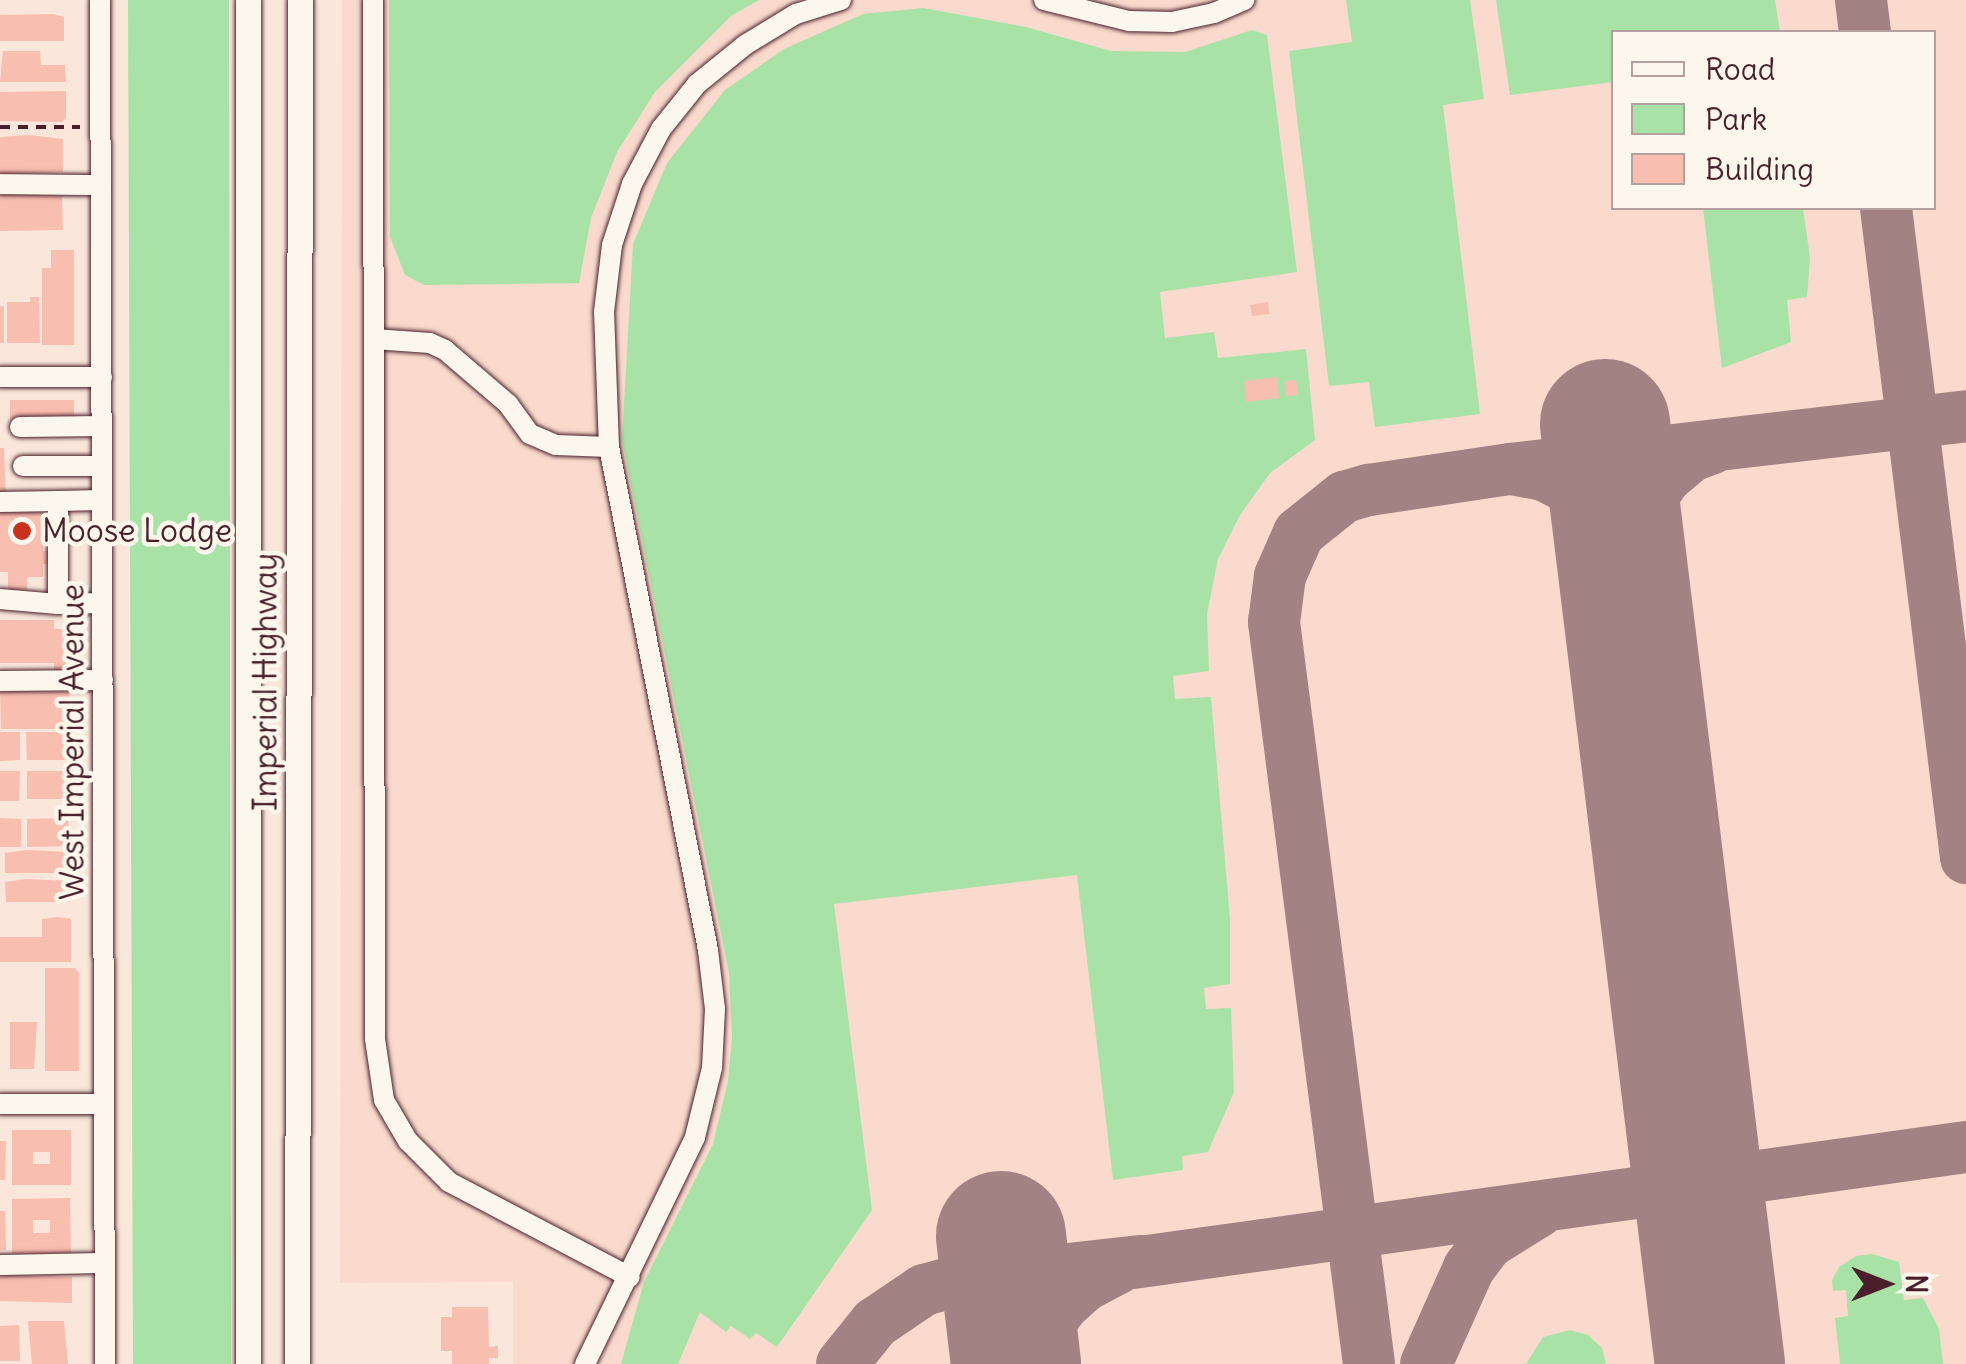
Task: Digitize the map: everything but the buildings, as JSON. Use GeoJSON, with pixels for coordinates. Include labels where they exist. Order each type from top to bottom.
{"type":"FeatureCollection","features":[{"type":"Feature","properties":{"kind":"main road","name":"Imperial Highway"},"geometry":{"type":"LineString","coordinates":[[248,0],[248,1364]]}},
{"type":"Feature","properties":{"kind":"main road","name":"Imperial Highway"},"geometry":{"type":"LineString","coordinates":[[298,1364],[300,0]]}},
{"type":"Feature","properties":{"kind":"street","name":"West Imperial Avenue"},"geometry":{"type":"LineString","coordinates":[[100,0],[105,1364]]}},
{"type":"Feature","properties":{"kind":"street"},"geometry":{"type":"LineString","coordinates":[[373,0],[375,1039],[384,1100],[408,1141],[450,1182],[630,1277]]}},
{"type":"Feature","properties":{"kind":"street"},"geometry":{"type":"LineString","coordinates":[[584,1364],[630,1277],[695,1137],[712,1068],[715,1009],[708,950],[608,447],[604,312],[612,246],[632,184],[661,129],[697,84],[744,45],[796,14],[841,0]]}},
{"type":"Feature","properties":{"kind":"street"},"geometry":{"type":"LineString","coordinates":[[1044,0],[1129,21],[1172,22],[1214,14],[1244,0]]}},
{"type":"Feature","properties":{"kind":"street"},"geometry":{"type":"LineString","coordinates":[[0,184],[101,184]]}},
{"type":"Feature","properties":{"kind":"street"},"geometry":{"type":"LineString","coordinates":[[374,339],[430,344],[445,350],[508,404],[530,434],[556,445],[608,447]]}},
{"type":"Feature","properties":{"kind":"street"},"geometry":{"type":"LineString","coordinates":[[0,377],[102,377]]}},
{"type":"Feature","properties":{"kind":"street"},"geometry":{"type":"LineString","coordinates":[[20,427],[102,426]]}},
{"type":"Feature","properties":{"kind":"street"},"geometry":{"type":"LineString","coordinates":[[23,466],[102,466]]}},
{"type":"Feature","properties":{"kind":"street"},"geometry":{"type":"LineString","coordinates":[[0,502],[102,500]]}},
{"type":"Feature","properties":{"kind":"street"},"geometry":{"type":"LineString","coordinates":[[58,501],[58,604]]}},
{"type":"Feature","properties":{"kind":"street"},"geometry":{"type":"LineString","coordinates":[[0,599],[102,603]]}},
{"type":"Feature","properties":{"kind":"street"},"geometry":{"type":"LineString","coordinates":[[0,680],[103,680]]}},
{"type":"Feature","properties":{"kind":"street"},"geometry":{"type":"LineString","coordinates":[[0,1104],[104,1104]]}},
{"type":"Feature","properties":{"kind":"street"},"geometry":{"type":"LineString","coordinates":[[0,1264],[104,1263]]}},
{"type":"Feature","properties":{"kind":"path"},"geometry":{"type":"LineString","coordinates":[[0,127],[68,127]]}},
{"type":"Feature","properties":{"kind":"shaded area"},"geometry":{"type":"Polygon","coordinates":[[[342,0],[1966,0],[1966,1364],[513,1364],[513,1282],[340,1283],[342,0]]]}},
{"type":"Feature","properties":{"kind":"green space"},"geometry":{"type":"Polygon","coordinates":[[[128,0],[229,0],[231,1364],[133,1364],[128,0]]]}},
{"type":"Feature","properties":{"kind":"green space"},"geometry":{"type":"Polygon","coordinates":[[[389,0],[759,0],[731,16],[655,92],[617,152],[591,218],[579,283],[424,285],[405,275],[390,237],[389,0]]]}},
{"type":"Feature","properties":{"kind":"green space"},"geometry":{"type":"Polygon","coordinates":[[[1346,0],[1470,0],[1484,99],[1443,105],[1480,414],[1375,427],[1369,382],[1329,386],[1289,51],[1352,42],[1346,0]]]}},
{"type":"Feature","properties":{"kind":"green space"},"geometry":{"type":"Polygon","coordinates":[[[1496,0],[1775,0],[1780,30],[1611,30],[1611,82],[1510,95],[1496,0]]]}},
{"type":"Feature","properties":{"kind":"green space"},"geometry":{"type":"Polygon","coordinates":[[[923,8],[1026,27],[1111,51],[1185,52],[1252,30],[1267,35],[1297,272],[1160,292],[1165,338],[1214,332],[1218,358],[1306,349],[1315,440],[1270,473],[1240,515],[1218,559],[1207,614],[1209,671],[1173,676],[1175,699],[1211,697],[1230,919],[1230,984],[1204,988],[1206,1009],[1231,1008],[1234,1092],[1208,1152],[1182,1156],[1183,1170],[1113,1180],[1077,875],[834,904],[872,1210],[777,1347],[756,1333],[750,1339],[731,1326],[726,1332],[700,1312],[678,1364],[621,1364],[644,1282],[713,1144],[728,1081],[732,1037],[729,973],[622,440],[633,244],[667,163],[725,90],[784,49],[863,14],[923,8]]]}},
{"type":"Feature","properties":{"kind":"green space"},"geometry":{"type":"Polygon","coordinates":[[[1703,210],[1803,210],[1810,258],[1807,297],[1787,300],[1791,342],[1722,368],[1703,210]]]}},
{"type":"Feature","properties":{"kind":"green space"},"geometry":{"type":"Polygon","coordinates":[[[1872,1254],[1899,1262],[1904,1300],[1923,1298],[1939,1329],[1943,1364],[1840,1364],[1835,1318],[1848,1316],[1846,1290],[1833,1291],[1832,1280],[1839,1267],[1856,1256],[1872,1254]]]}},
{"type":"Feature","properties":{"kind":"green space"},"geometry":{"type":"Polygon","coordinates":[[[1570,1330],[1588,1335],[1602,1348],[1606,1364],[1526,1364],[1543,1337],[1570,1330]]]}},
{"type":"Feature","properties":{"kind":"taxiway"},"geometry":{"type":"LineString","coordinates":[[1861,0],[1865,30]]}},
{"type":"Feature","properties":{"kind":"taxiway"},"geometry":{"type":"LineString","coordinates":[[1886,210],[1966,858]]}},
{"type":"Feature","properties":{"kind":"taxiway"},"geometry":{"type":"LineString","coordinates":[[1369,1364],[1274,622],[1280,576],[1299,533],[1344,497],[1369,490],[1510,469],[1966,416]]}},
{"type":"Feature","properties":{"kind":"taxiway"},"geometry":{"type":"LineString","coordinates":[[1622,563],[1631,529],[1665,478],[1691,456],[1713,448]]}},
{"type":"Feature","properties":{"kind":"taxiway"},"geometry":{"type":"LineString","coordinates":[[1516,470],[1544,475],[1574,490],[1612,536],[1622,563]]}},
{"type":"Feature","properties":{"kind":"taxiway"},"geometry":{"type":"LineString","coordinates":[[1133,1263],[1966,1147]]}},
{"type":"Feature","properties":{"kind":"taxiway"},"geometry":{"type":"LineString","coordinates":[[1426,1364],[1469,1268],[1488,1243],[1539,1211]]}},
{"type":"Feature","properties":{"kind":"taxiway"},"geometry":{"type":"LineString","coordinates":[[842,1364],[875,1323],[924,1290],[953,1282],[1140,1261]]}},
{"type":"Feature","properties":{"kind":"taxiway"},"geometry":{"type":"LineString","coordinates":[[1029,1364],[1044,1331],[1062,1306],[1084,1286],[1119,1267]]}},
{"type":"Feature","properties":{"kind":"runway"},"geometry":{"type":"LineString","coordinates":[[1605,424],[1720,1364]]}},
{"type":"Feature","properties":{"kind":"runway"},"geometry":{"type":"LineString","coordinates":[[1001,1236],[1016,1364]]}},
{"type":"Feature","properties":{"kind":"place","name":"Moose Lodge"},"geometry":{"type":"Point","coordinates":[22,531]}}]}
